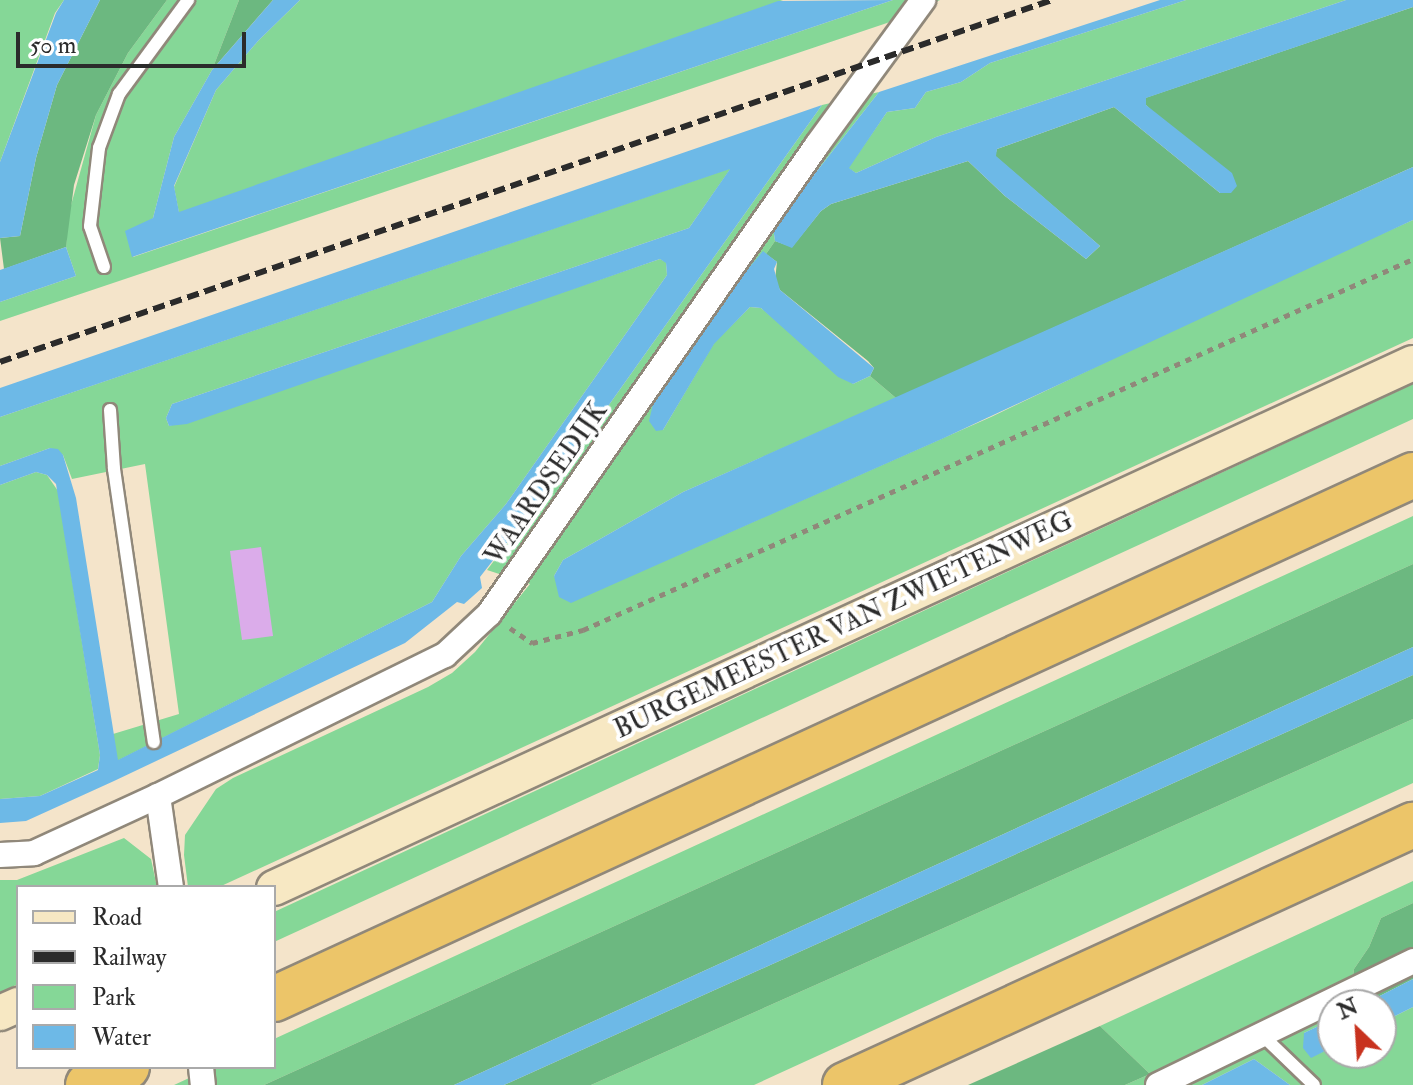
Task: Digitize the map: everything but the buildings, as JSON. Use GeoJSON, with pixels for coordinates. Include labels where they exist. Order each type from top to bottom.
{"type":"FeatureCollection","features":[{"type":"Feature","properties":{"kind":"highway"},"geometry":{"type":"LineString","coordinates":[[276,998],[1413,475]]}},
{"type":"Feature","properties":{"kind":"highway"},"geometry":{"type":"LineString","coordinates":[[845,1085],[1413,825]]}},
{"type":"Feature","properties":{"kind":"highway"},"geometry":{"type":"LineString","coordinates":[[88,1085],[123,1069]]}},
{"type":"Feature","properties":{"kind":"main road","name":"BURGEMEESTER VAN ZWIETENWEG"},"geometry":{"type":"LineString","coordinates":[[276,887],[1413,363]]}},
{"type":"Feature","properties":{"kind":"street","name":"WAARDSEDIJK"},"geometry":{"type":"LineString","coordinates":[[0,855],[34,853],[158,796],[445,655],[489,614],[817,145],[923,0]]}},
{"type":"Feature","properties":{"kind":"street"},"geometry":{"type":"LineString","coordinates":[[158,796],[171,885]]}},
{"type":"Feature","properties":{"kind":"street"},"geometry":{"type":"LineString","coordinates":[[1158,1085],[1413,961]]}},
{"type":"Feature","properties":{"kind":"lane"},"geometry":{"type":"LineString","coordinates":[[104,267],[90,226],[99,148],[119,94],[188,0]]}},
{"type":"Feature","properties":{"kind":"lane"},"geometry":{"type":"LineString","coordinates":[[110,410],[114,469],[154,742]]}},
{"type":"Feature","properties":{"kind":"lane"},"geometry":{"type":"LineString","coordinates":[[1262,1035],[1314,1085]]}},
{"type":"Feature","properties":{"kind":"path"},"geometry":{"type":"LineString","coordinates":[[489,614],[532,643],[583,630],[1413,259]]}},
{"type":"Feature","properties":{"kind":"green space"},"geometry":{"type":"Polygon","coordinates":[[[0,0],[64,0],[55,13],[0,162],[0,0]]]}},
{"type":"Feature","properties":{"kind":"green space"},"geometry":{"type":"Polygon","coordinates":[[[100,0],[167,0],[128,53],[96,115],[74,185],[66,247],[4,269],[0,238],[20,236],[36,158],[57,85],[100,0]]]}},
{"type":"Feature","properties":{"kind":"green space"},"geometry":{"type":"Polygon","coordinates":[[[167,0],[239,0],[212,70],[174,137],[153,218],[133,257],[893,0],[940,0],[887,23],[0,321],[0,302],[76,276],[66,247],[68,216],[96,115],[128,53],[167,0]]]}},
{"type":"Feature","properties":{"kind":"green space"},"geometry":{"type":"Polygon","coordinates":[[[239,0],[273,0],[212,70],[239,0]]]}},
{"type":"Feature","properties":{"kind":"green space"},"geometry":{"type":"Polygon","coordinates":[[[300,0],[783,0],[179,213],[174,187],[216,90],[258,41],[300,0]]]}},
{"type":"Feature","properties":{"kind":"green space"},"geometry":{"type":"Polygon","coordinates":[[[1186,0],[1346,0],[936,137],[856,173],[848,168],[887,112],[915,108],[926,92],[961,82],[990,63],[1186,0]]]}},
{"type":"Feature","properties":{"kind":"green space"},"geometry":{"type":"Polygon","coordinates":[[[1413,7],[1413,167],[896,398],[870,376],[874,368],[868,361],[780,290],[775,280],[777,262],[766,254],[775,241],[792,247],[821,211],[831,204],[968,161],[1005,196],[1086,259],[1100,246],[995,156],[997,149],[1114,107],[1220,193],[1230,193],[1146,105],[1145,98],[1413,7]]]}},
{"type":"Feature","properties":{"kind":"green space"},"geometry":{"type":"Polygon","coordinates":[[[879,92],[773,227],[775,241],[766,254],[763,252],[703,323],[697,341],[653,404],[663,430],[714,343],[750,307],[761,308],[853,384],[870,376],[896,398],[683,492],[563,560],[554,576],[571,602],[991,417],[1273,282],[1413,220],[1413,338],[223,885],[188,885],[185,835],[216,789],[233,778],[428,687],[452,673],[475,652],[530,584],[487,570],[557,478],[822,105],[879,92]]]}},
{"type":"Feature","properties":{"kind":"green space"},"geometry":{"type":"Polygon","coordinates":[[[731,168],[689,228],[172,404],[166,418],[169,426],[660,259],[666,262],[667,275],[506,504],[461,556],[432,602],[117,761],[113,734],[179,714],[145,464],[72,479],[63,455],[50,448],[0,466],[0,417],[731,168]]]}},
{"type":"Feature","properties":{"kind":"green space"},"geometry":{"type":"Polygon","coordinates":[[[1413,384],[1413,419],[276,941],[276,911],[1413,384]]]}},
{"type":"Feature","properties":{"kind":"green space"},"geometry":{"type":"Polygon","coordinates":[[[36,472],[47,475],[58,491],[100,755],[98,769],[40,796],[0,799],[0,485],[36,472]]]}},
{"type":"Feature","properties":{"kind":"green space"},"geometry":{"type":"Polygon","coordinates":[[[1413,516],[1413,564],[264,1085],[174,1085],[209,1069],[276,1069],[276,1038],[1413,516]]]}},
{"type":"Feature","properties":{"kind":"green space"},"geometry":{"type":"Polygon","coordinates":[[[1413,564],[1413,647],[454,1085],[264,1085],[1413,564]]]}},
{"type":"Feature","properties":{"kind":"green space"},"geometry":{"type":"Polygon","coordinates":[[[1413,675],[1413,719],[591,1085],[504,1085],[1413,675]]]}},
{"type":"Feature","properties":{"kind":"green space"},"geometry":{"type":"Polygon","coordinates":[[[1413,719],[1413,783],[754,1085],[591,1085],[1413,719]]]}},
{"type":"Feature","properties":{"kind":"green space"},"geometry":{"type":"Polygon","coordinates":[[[124,838],[151,859],[157,885],[16,885],[16,985],[0,993],[0,880],[17,880],[124,838]]]}},
{"type":"Feature","properties":{"kind":"green space"},"geometry":{"type":"Polygon","coordinates":[[[1413,881],[1413,903],[1381,918],[1369,947],[1354,969],[1351,989],[1317,989],[1317,1027],[1304,1033],[1311,1057],[1317,1054],[1317,1069],[1397,1069],[1397,1015],[1413,1007],[1413,1085],[1290,1085],[1254,1059],[1202,1085],[1125,1085],[1150,1074],[1100,1026],[1413,881]]]}},
{"type":"Feature","properties":{"kind":"green space"},"geometry":{"type":"Polygon","coordinates":[[[1413,903],[1413,979],[1393,989],[1351,989],[1354,969],[1369,947],[1381,918],[1413,903]]]}},
{"type":"Feature","properties":{"kind":"green space"},"geometry":{"type":"Polygon","coordinates":[[[1100,1026],[1150,1074],[1125,1085],[968,1085],[1100,1026]]]}},
{"type":"Feature","properties":{"kind":"water"},"geometry":{"type":"Polygon","coordinates":[[[64,0],[100,0],[57,85],[36,158],[20,236],[0,238],[0,162],[56,13],[64,0]]]}},
{"type":"Feature","properties":{"kind":"water"},"geometry":{"type":"Polygon","coordinates":[[[273,0],[300,0],[258,41],[216,90],[174,186],[179,212],[778,1],[893,0],[132,257],[125,231],[153,218],[174,137],[212,70],[273,0]]]}},
{"type":"Feature","properties":{"kind":"water"},"geometry":{"type":"Polygon","coordinates":[[[1160,0],[1186,0],[990,63],[961,82],[926,92],[915,108],[887,112],[849,168],[856,173],[936,137],[1346,0],[1413,0],[1413,7],[1146,98],[1146,105],[1232,173],[1237,186],[1231,193],[1220,193],[1114,107],[997,149],[996,156],[1100,246],[1086,259],[1005,196],[968,161],[831,204],[821,211],[792,248],[775,241],[773,227],[879,92],[1160,0]]]}},
{"type":"Feature","properties":{"kind":"water"},"geometry":{"type":"Polygon","coordinates":[[[822,105],[557,478],[480,577],[482,588],[464,604],[457,602],[405,643],[114,781],[26,821],[0,823],[0,799],[40,796],[98,770],[100,755],[56,484],[47,475],[36,472],[0,485],[0,466],[50,448],[58,449],[63,455],[76,498],[118,760],[432,602],[461,556],[506,504],[667,275],[666,263],[660,259],[187,424],[169,426],[166,418],[172,404],[689,228],[730,169],[0,417],[0,388],[822,105]]]}},
{"type":"Feature","properties":{"kind":"water"},"geometry":{"type":"Polygon","coordinates":[[[1413,167],[1413,220],[944,438],[571,603],[559,597],[554,576],[563,560],[683,492],[1413,167]]]}},
{"type":"Feature","properties":{"kind":"water"},"geometry":{"type":"Polygon","coordinates":[[[66,247],[76,276],[0,302],[0,270],[66,247]]]}},
{"type":"Feature","properties":{"kind":"water"},"geometry":{"type":"Polygon","coordinates":[[[763,251],[777,262],[774,269],[780,290],[874,368],[870,376],[853,384],[838,377],[761,308],[750,307],[714,344],[663,430],[656,431],[649,421],[653,404],[697,341],[703,323],[763,251]]]}},
{"type":"Feature","properties":{"kind":"water"},"geometry":{"type":"Polygon","coordinates":[[[1413,647],[1413,675],[504,1085],[454,1085],[1413,647]]]}},
{"type":"Feature","properties":{"kind":"water"},"geometry":{"type":"Polygon","coordinates":[[[1413,979],[1413,1007],[1397,1015],[1397,989],[1393,989],[1413,979]]]}},
{"type":"Feature","properties":{"kind":"water"},"geometry":{"type":"Polygon","coordinates":[[[1317,1027],[1317,1055],[1311,1058],[1303,1048],[1304,1033],[1317,1027]]]}},
{"type":"Feature","properties":{"kind":"water"},"geometry":{"type":"Polygon","coordinates":[[[1254,1059],[1290,1085],[1202,1085],[1254,1059]]]}},
{"type":"Feature","properties":{"kind":"railway"},"geometry":{"type":"LineString","coordinates":[[0,362],[1052,0]]}}]}
